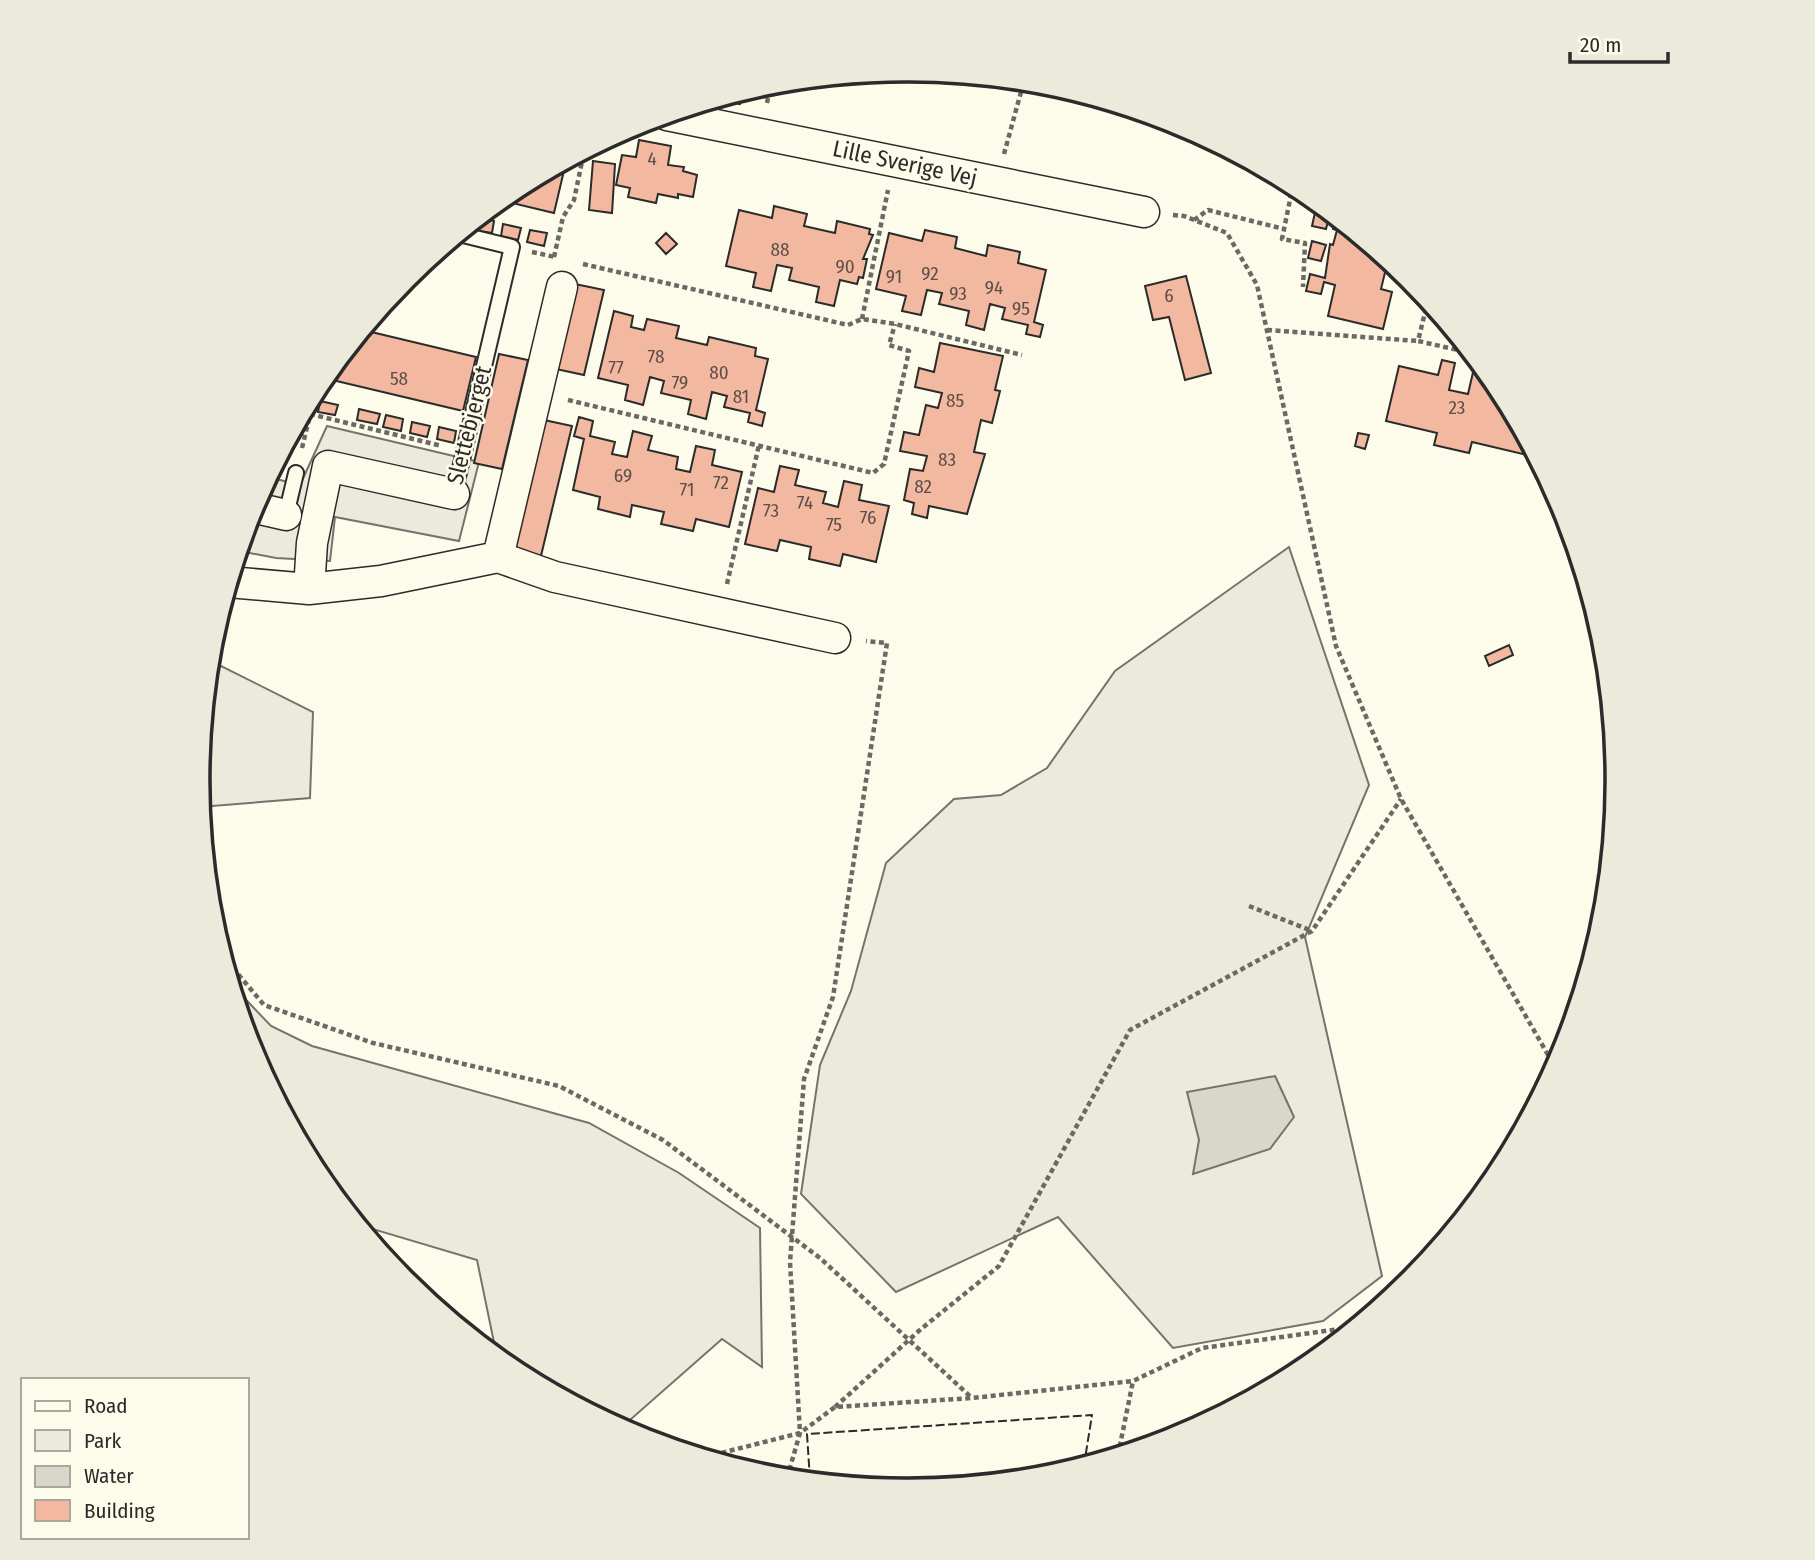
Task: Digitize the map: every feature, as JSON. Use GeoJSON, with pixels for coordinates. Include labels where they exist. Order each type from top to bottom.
{"type":"FeatureCollection","features":[{"type":"Feature","properties":{"kind":"street","name":"Lille Sverige Vej"},"geometry":{"type":"LineString","coordinates":[[684,119],[1144,212]]}},
{"type":"Feature","properties":{"kind":"street"},"geometry":{"type":"LineString","coordinates":[[498,556],[537,392],[561,273]]}},
{"type":"Feature","properties":{"kind":"street","name":"Slettebjerget"},"geometry":{"type":"LineString","coordinates":[[309,589],[313,543],[328,466],[454,494]]}},
{"type":"Feature","properties":{"kind":"street"},"geometry":{"type":"LineString","coordinates":[[264,510],[286,515]]}},
{"type":"Feature","properties":{"kind":"street"},"geometry":{"type":"LineString","coordinates":[[239,583],[309,589],[381,581],[498,556],[555,577],[835,638]]}},
{"type":"Feature","properties":{"kind":"lane"},"geometry":{"type":"LineString","coordinates":[[470,237],[512,247]]}},
{"type":"Feature","properties":{"kind":"lane","name":"Slettebjerget"},"geometry":{"type":"LineString","coordinates":[[454,494],[512,247]]}},
{"type":"Feature","properties":{"kind":"lane"},"geometry":{"type":"LineString","coordinates":[[286,515],[296,473]]}},
{"type":"Feature","properties":{"kind":"path"},"geometry":{"type":"LineString","coordinates":[[996,182],[1021,92]]}},
{"type":"Feature","properties":{"kind":"path"},"geometry":{"type":"LineString","coordinates":[[862,319],[893,161]]}},
{"type":"Feature","properties":{"kind":"path"},"geometry":{"type":"LineString","coordinates":[[561,273],[554,257],[563,217],[574,200],[582,164]]}},
{"type":"Feature","properties":{"kind":"path"},"geometry":{"type":"LineString","coordinates":[[1290,197],[1282,239],[1305,243],[1303,287]]}},
{"type":"Feature","properties":{"kind":"path"},"geometry":{"type":"LineString","coordinates":[[1194,220],[1208,210],[1284,229]]}},
{"type":"Feature","properties":{"kind":"path"},"geometry":{"type":"LineString","coordinates":[[1144,212],[1194,220],[1227,233],[1257,285],[1336,646],[1401,799],[1548,1055]]}},
{"type":"Feature","properties":{"kind":"path"},"geometry":{"type":"LineString","coordinates":[[512,247],[554,257]]}},
{"type":"Feature","properties":{"kind":"path"},"geometry":{"type":"LineString","coordinates":[[582,264],[848,325],[862,319],[895,324],[1022,355]]}},
{"type":"Feature","properties":{"kind":"path"},"geometry":{"type":"LineString","coordinates":[[1418,341],[1425,312]]}},
{"type":"Feature","properties":{"kind":"path"},"geometry":{"type":"LineString","coordinates":[[537,392],[873,473],[884,464],[909,351],[889,345],[895,324]]}},
{"type":"Feature","properties":{"kind":"path"},"geometry":{"type":"LineString","coordinates":[[1267,330],[1418,341],[1457,350]]}},
{"type":"Feature","properties":{"kind":"path"},"geometry":{"type":"LineString","coordinates":[[313,415],[464,451]]}},
{"type":"Feature","properties":{"kind":"path"},"geometry":{"type":"LineString","coordinates":[[296,473],[308,423]]}},
{"type":"Feature","properties":{"kind":"path"},"geometry":{"type":"LineString","coordinates":[[720,613],[759,445]]}},
{"type":"Feature","properties":{"kind":"path"},"geometry":{"type":"LineString","coordinates":[[790,1467],[800,1433],[790,1262],[804,1079],[832,997],[887,643]]}},
{"type":"Feature","properties":{"kind":"path"},"geometry":{"type":"LineString","coordinates":[[722,1453],[800,1433],[835,1407],[999,1266],[1129,1030],[1312,931],[1401,799]]}},
{"type":"Feature","properties":{"kind":"path"},"geometry":{"type":"LineString","coordinates":[[1249,906],[1312,931]]}},
{"type":"Feature","properties":{"kind":"path"},"geometry":{"type":"LineString","coordinates":[[238,974],[264,1005],[373,1043],[559,1086],[663,1140],[820,1258],[972,1398]]}},
{"type":"Feature","properties":{"kind":"path"},"geometry":{"type":"LineString","coordinates":[[835,1407],[972,1398],[1133,1381],[1202,1348],[1338,1329]]}},
{"type":"Feature","properties":{"kind":"path"},"geometry":{"type":"LineString","coordinates":[[1120,1445],[1133,1381]]}},
{"type":"Feature","properties":{"kind":"green space"},"geometry":{"type":"Polygon","coordinates":[[[1289,547],[1369,785],[1305,937],[1382,1276],[1323,1321],[1173,1348],[1058,1217],[896,1292],[801,1194],[820,1065],[851,991],[886,863],[954,799],[1001,795],[1047,768],[1115,671],[1289,547]]]}},
{"type":"Feature","properties":{"kind":"green space"},"geometry":{"type":"Polygon","coordinates":[[[220,665],[313,712],[310,798],[211,806],[211,734],[220,665]]]}},
{"type":"Feature","properties":{"kind":"green space"},"geometry":{"type":"Polygon","coordinates":[[[246,999],[271,1026],[312,1046],[589,1123],[679,1173],[760,1228],[762,1367],[722,1339],[630,1420],[559,1384],[494,1342],[477,1260],[374,1230],[327,1168],[303,1129],[263,1047],[246,999]]]}},
{"type":"Feature","properties":{"kind":"shaded area"},"geometry":{"type":"Polygon","coordinates":[[[327,426],[479,462],[459,541],[335,517],[330,561],[276,558],[248,553],[278,480],[300,485],[327,426]]]}},
{"type":"Feature","properties":{"kind":"water"},"geometry":{"type":"Polygon","coordinates":[[[1275,1076],[1294,1117],[1270,1149],[1193,1174],[1199,1140],[1187,1092],[1275,1076]]]}},
{"type":"Feature","properties":{"kind":"building"},"geometry":{"type":"Polygon","coordinates":[[[639,140],[671,146],[668,165],[684,167],[683,171],[697,175],[693,197],[678,194],[678,198],[658,194],[656,203],[628,197],[630,188],[616,185],[622,155],[636,157],[639,140]]]}},
{"type":"Feature","properties":{"kind":"building"},"geometry":{"type":"Polygon","coordinates":[[[593,161],[615,164],[612,213],[589,210],[593,161]]]}},
{"type":"Feature","properties":{"kind":"building"},"geometry":{"type":"Polygon","coordinates":[[[563,174],[554,213],[515,204],[563,174]]]}},
{"type":"Feature","properties":{"kind":"building"},"geometry":{"type":"Polygon","coordinates":[[[774,206],[807,214],[804,226],[835,233],[837,221],[870,229],[869,234],[873,235],[863,259],[867,259],[863,278],[859,277],[857,284],[840,280],[834,306],[816,302],[819,287],[789,280],[792,268],[777,265],[771,291],[753,287],[756,273],[726,266],[739,210],[772,218],[774,206]]]}},
{"type":"Feature","properties":{"kind":"building"},"geometry":{"type":"Polygon","coordinates":[[[1315,214],[1328,223],[1326,229],[1312,226],[1315,214]]]}},
{"type":"Feature","properties":{"kind":"building"},"geometry":{"type":"Polygon","coordinates":[[[491,220],[494,221],[492,233],[477,231],[491,220]]]}},
{"type":"Feature","properties":{"kind":"building"},"geometry":{"type":"Polygon","coordinates":[[[503,224],[521,228],[518,240],[501,236],[503,224]]]}},
{"type":"Feature","properties":{"kind":"building"},"geometry":{"type":"Polygon","coordinates":[[[530,230],[547,233],[544,246],[527,242],[530,230]]]}},
{"type":"Feature","properties":{"kind":"building"},"geometry":{"type":"Polygon","coordinates":[[[925,230],[957,237],[955,248],[986,256],[988,245],[1020,252],[1018,263],[1046,270],[1034,322],[1043,325],[1040,337],[1026,334],[1028,325],[1002,319],[1005,308],[990,304],[984,330],[966,325],[969,311],[939,304],[942,293],[927,290],[921,315],[902,311],[906,296],[876,289],[889,233],[922,241],[925,230]]]}},
{"type":"Feature","properties":{"kind":"building"},"geometry":{"type":"Polygon","coordinates":[[[1337,230],[1385,272],[1381,289],[1392,292],[1383,329],[1328,316],[1335,285],[1324,282],[1321,294],[1306,291],[1310,274],[1325,278],[1330,244],[1333,245],[1337,230]]]}},
{"type":"Feature","properties":{"kind":"building"},"geometry":{"type":"Polygon","coordinates":[[[666,233],[677,244],[666,254],[656,243],[666,233]]]}},
{"type":"Feature","properties":{"kind":"building"},"geometry":{"type":"Polygon","coordinates":[[[1312,241],[1326,245],[1321,261],[1308,258],[1312,241]]]}},
{"type":"Feature","properties":{"kind":"building"},"geometry":{"type":"Polygon","coordinates":[[[1186,276],[1211,373],[1185,380],[1169,317],[1153,320],[1145,286],[1186,276]]]}},
{"type":"Feature","properties":{"kind":"building"},"geometry":{"type":"Polygon","coordinates":[[[575,284],[604,290],[584,375],[556,369],[575,284]]]}},
{"type":"Feature","properties":{"kind":"building"},"geometry":{"type":"Polygon","coordinates":[[[614,311],[633,316],[631,327],[644,330],[647,319],[679,326],[676,338],[707,345],[709,337],[756,348],[755,356],[768,359],[756,410],[765,413],[762,426],[748,422],[750,413],[724,407],[727,396],[712,392],[706,419],[688,414],[691,400],[661,393],[664,381],[650,377],[643,405],[625,400],[628,385],[598,378],[614,311]]]}},
{"type":"Feature","properties":{"kind":"building"},"geometry":{"type":"Polygon","coordinates":[[[373,332],[476,357],[463,411],[335,381],[373,332]]]}},
{"type":"Feature","properties":{"kind":"building"},"geometry":{"type":"Polygon","coordinates":[[[940,343],[1003,356],[995,390],[1000,391],[992,423],[981,420],[974,452],[985,454],[967,514],[929,506],[927,518],[912,514],[914,503],[904,500],[910,469],[923,471],[927,456],[900,451],[904,432],[919,435],[926,405],[938,408],[942,393],[915,387],[919,368],[934,372],[940,343]]]}},
{"type":"Feature","properties":{"kind":"building"},"geometry":{"type":"Polygon","coordinates":[[[499,354],[528,360],[502,469],[474,463],[499,354]]]}},
{"type":"Feature","properties":{"kind":"building"},"geometry":{"type":"Polygon","coordinates":[[[1442,360],[1455,363],[1449,390],[1468,394],[1473,372],[1524,454],[1472,442],[1469,453],[1434,445],[1437,433],[1386,421],[1399,366],[1438,375],[1442,360]]]}},
{"type":"Feature","properties":{"kind":"building"},"geometry":{"type":"Polygon","coordinates":[[[321,401],[338,405],[335,415],[318,412],[321,401]]]}},
{"type":"Feature","properties":{"kind":"building"},"geometry":{"type":"Polygon","coordinates":[[[359,409],[380,414],[377,424],[357,420],[359,409]]]}},
{"type":"Feature","properties":{"kind":"building"},"geometry":{"type":"Polygon","coordinates":[[[386,415],[403,419],[401,431],[383,427],[386,415]]]}},
{"type":"Feature","properties":{"kind":"building"},"geometry":{"type":"Polygon","coordinates":[[[579,417],[593,421],[590,436],[615,442],[612,454],[627,457],[633,431],[652,436],[648,450],[678,457],[676,469],[690,472],[696,446],[715,450],[712,465],[742,472],[729,527],[696,519],[693,531],[661,524],[664,512],[632,505],[630,517],[598,509],[600,497],[573,490],[584,439],[574,436],[579,417]]]}},
{"type":"Feature","properties":{"kind":"building"},"geometry":{"type":"Polygon","coordinates":[[[544,420],[572,426],[540,560],[512,554],[544,420]]]}},
{"type":"Feature","properties":{"kind":"building"},"geometry":{"type":"Polygon","coordinates":[[[412,422],[430,426],[427,437],[410,433],[412,422]]]}},
{"type":"Feature","properties":{"kind":"building"},"geometry":{"type":"Polygon","coordinates":[[[439,427],[456,431],[454,443],[437,439],[439,427]]]}},
{"type":"Feature","properties":{"kind":"building"},"geometry":{"type":"Polygon","coordinates":[[[1358,433],[1369,435],[1365,449],[1355,446],[1358,433]]]}},
{"type":"Feature","properties":{"kind":"building"},"geometry":{"type":"Polygon","coordinates":[[[780,466],[799,470],[795,485],[826,492],[823,503],[838,507],[844,481],[862,485],[859,500],[889,506],[876,562],[843,554],[840,566],[809,559],[811,547],[780,540],[777,551],[745,544],[758,488],[774,492],[780,466]]]}},
{"type":"Feature","properties":{"kind":"building"},"geometry":{"type":"Polygon","coordinates":[[[1509,645],[1513,655],[1489,666],[1485,656],[1509,645]]]}},
{"type":"Feature","properties":{"kind":"fence"},"geometry":{"type":"LineString","coordinates":[[809,1471],[807,1434],[1092,1415],[1086,1455]]}}]}
